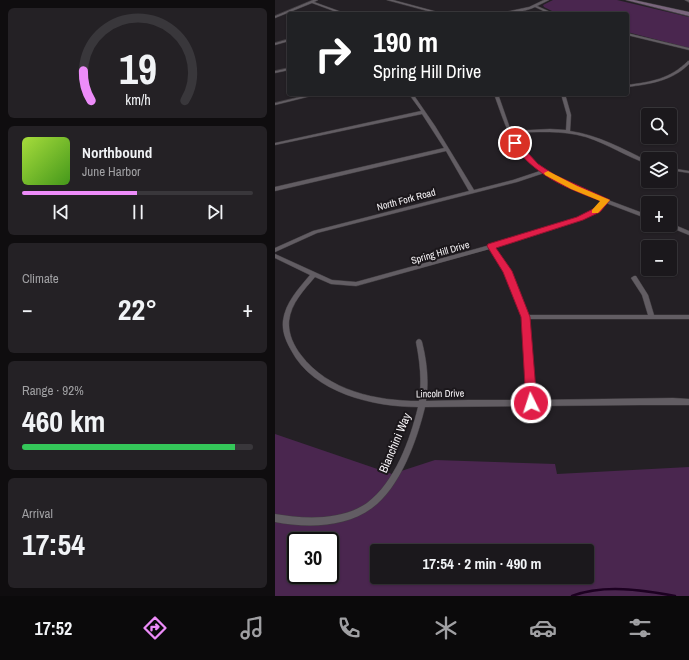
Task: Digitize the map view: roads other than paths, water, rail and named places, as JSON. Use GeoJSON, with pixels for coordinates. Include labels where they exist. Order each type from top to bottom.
{"type":"FeatureCollection","features":[{"type":"Feature","properties":{"kind":"main road"},"geometry":{"type":"LineString","coordinates":[[628,0],[689,14]]}},
{"type":"Feature","properties":{"kind":"street"},"geometry":{"type":"LineString","coordinates":[[389,0],[435,12]]}},
{"type":"Feature","properties":{"kind":"street"},"geometry":{"type":"LineString","coordinates":[[507,12],[535,6],[547,0]]}},
{"type":"Feature","properties":{"kind":"street"},"geometry":{"type":"LineString","coordinates":[[287,12],[314,1],[340,12]]}},
{"type":"Feature","properties":{"kind":"street"},"geometry":{"type":"LineString","coordinates":[[535,6],[548,12]]}},
{"type":"Feature","properties":{"kind":"street"},"geometry":{"type":"LineString","coordinates":[[275,17],[287,12]]}},
{"type":"Feature","properties":{"kind":"street"},"geometry":{"type":"LineString","coordinates":[[629,35],[689,50]]}},
{"type":"Feature","properties":{"kind":"street"},"geometry":{"type":"LineString","coordinates":[[275,44],[287,41]]}},
{"type":"Feature","properties":{"kind":"street"},"geometry":{"type":"LineString","coordinates":[[629,86],[669,78],[681,71],[689,62]]}},
{"type":"Feature","properties":{"kind":"street"},"geometry":{"type":"LineString","coordinates":[[275,72],[287,69]]}},
{"type":"Feature","properties":{"kind":"street"},"geometry":{"type":"LineString","coordinates":[[275,104],[309,96]]}},
{"type":"Feature","properties":{"kind":"street"},"geometry":{"type":"LineString","coordinates":[[412,96],[447,149],[471,191]]}},
{"type":"Feature","properties":{"kind":"street"},"geometry":{"type":"LineString","coordinates":[[497,96],[515,143],[535,165],[574,188],[641,214]]}},
{"type":"Feature","properties":{"kind":"street"},"geometry":{"type":"LineString","coordinates":[[564,96],[569,115],[568,132]]}},
{"type":"Feature","properties":{"kind":"street"},"geometry":{"type":"LineString","coordinates":[[275,144],[424,112]]}},
{"type":"Feature","properties":{"kind":"street"},"geometry":{"type":"LineString","coordinates":[[510,132],[568,132],[598,140],[641,160]]}},
{"type":"Feature","properties":{"kind":"street"},"geometry":{"type":"LineString","coordinates":[[275,189],[447,149]]}},
{"type":"Feature","properties":{"kind":"street"},"geometry":{"type":"LineString","coordinates":[[677,170],[689,172]]}},
{"type":"Feature","properties":{"kind":"street","name":"North Fork Road"},"geometry":{"type":"LineString","coordinates":[[275,250],[315,232],[515,181],[544,171]]}},
{"type":"Feature","properties":{"kind":"street","name":"Spring Hill Drive"},"geometry":{"type":"LineString","coordinates":[[275,256],[313,275],[331,282],[356,284],[388,276],[580,219],[597,210],[606,200]]}},
{"type":"Feature","properties":{"kind":"street"},"geometry":{"type":"LineString","coordinates":[[677,228],[689,233]]}},
{"type":"Feature","properties":{"kind":"street"},"geometry":{"type":"LineString","coordinates":[[491,246],[507,271],[526,317],[531,403]]}},
{"type":"Feature","properties":{"kind":"street","name":"Lincoln Drive"},"geometry":{"type":"LineString","coordinates":[[313,275],[294,299],[288,310],[287,339],[295,352],[311,370],[328,383],[362,397],[393,403],[422,404],[645,400],[689,402]]}},
{"type":"Feature","properties":{"kind":"street"},"geometry":{"type":"LineString","coordinates":[[634,278],[645,295],[651,316]]}},
{"type":"Feature","properties":{"kind":"street"},"geometry":{"type":"LineString","coordinates":[[526,317],[689,317]]}},
{"type":"Feature","properties":{"kind":"street","name":"Bianchini Way"},"geometry":{"type":"LineString","coordinates":[[275,518],[308,522],[348,515],[371,505],[390,484],[397,472],[419,421],[425,393],[424,361],[419,342]]}},
{"type":"Feature","properties":{"kind":"waterway"},"geometry":{"type":"LineString","coordinates":[[572,596],[584,592],[610,589],[636,590],[675,596]]}}]}
